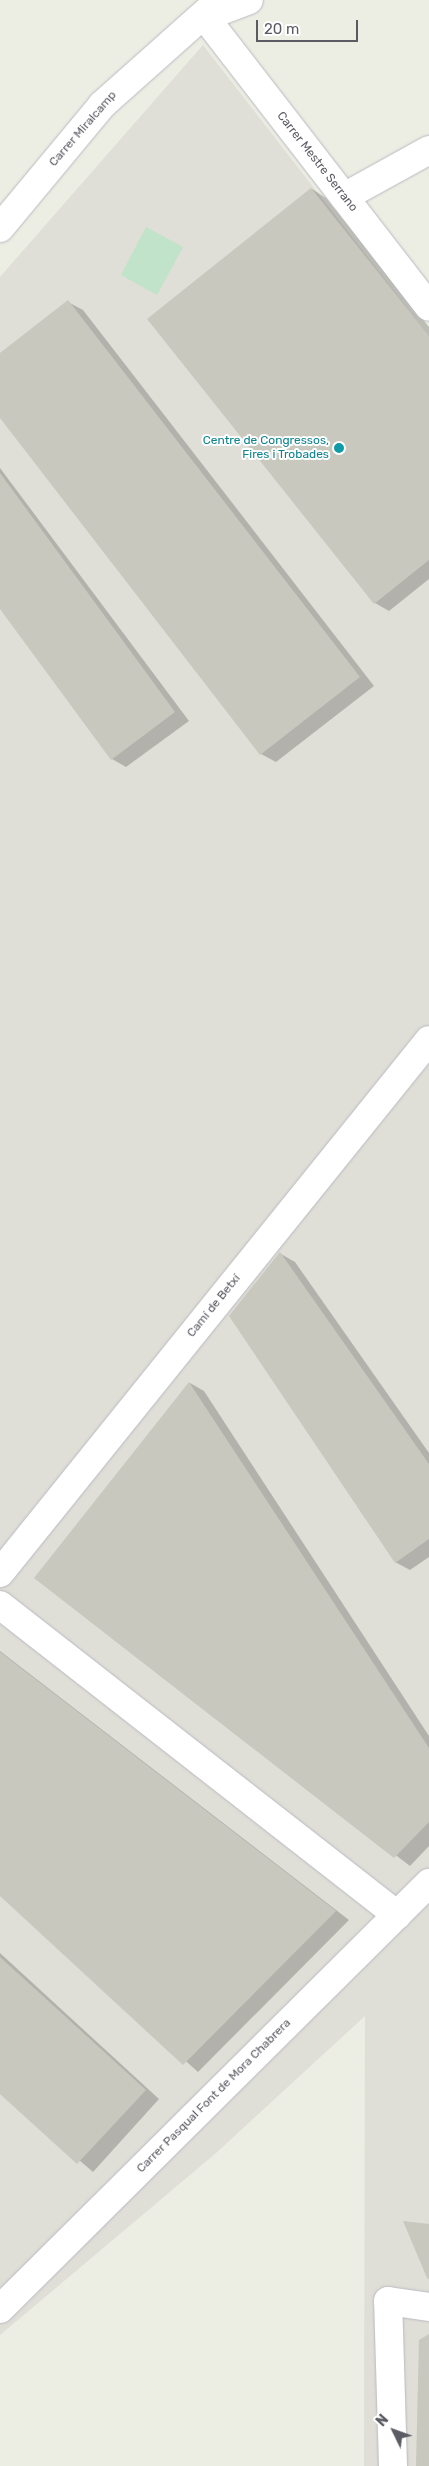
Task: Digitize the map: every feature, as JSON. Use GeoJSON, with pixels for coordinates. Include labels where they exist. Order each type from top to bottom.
{"type":"FeatureCollection","features":[{"type":"Feature","properties":{"kind":"street","name":"Carrer Miralcamp"},"geometry":{"type":"LineString","coordinates":[[0,228],[102,105],[169,42],[213,8],[248,0]]}},
{"type":"Feature","properties":{"kind":"street","name":"Carrer Mestre Serrano"},"geometry":{"type":"LineString","coordinates":[[213,8],[344,197],[429,307]]}},
{"type":"Feature","properties":{"kind":"street"},"geometry":{"type":"LineString","coordinates":[[344,197],[429,150]]}},
{"type":"Feature","properties":{"kind":"street","name":"Camí de Betxí"},"geometry":{"type":"LineString","coordinates":[[0,1573],[429,1040]]}},
{"type":"Feature","properties":{"kind":"street"},"geometry":{"type":"LineString","coordinates":[[0,1605],[397,1915]]}},
{"type":"Feature","properties":{"kind":"street","name":"Carrer Pasqual Font de Mora Chabrera"},"geometry":{"type":"LineString","coordinates":[[0,2309],[429,1883]]}},
{"type":"Feature","properties":{"kind":"street"},"geometry":{"type":"LineString","coordinates":[[393,2466],[388,2301],[429,2307]]}},
{"type":"Feature","properties":{"kind":"shaded area"},"geometry":{"type":"Polygon","coordinates":[[[203,45],[429,336],[429,2466],[364,2466],[365,2016],[216,2153],[0,2335],[0,277],[203,45]]]}},
{"type":"Feature","properties":{"kind":"green space"},"geometry":{"type":"Polygon","coordinates":[[[146,227],[183,247],[157,295],[121,275],[146,227]]]}},
{"type":"Feature","properties":{"kind":"building","name":"Centre de Congressos, Fires i Trobades"},"geometry":{"type":"Polygon","coordinates":[[[311,188],[429,336],[429,560],[374,604],[147,319],[311,188]]]}},
{"type":"Feature","properties":{"kind":"building"},"geometry":{"type":"Polygon","coordinates":[[[68,300],[360,677],[260,755],[0,418],[0,353],[68,300]]]}},
{"type":"Feature","properties":{"kind":"building"},"geometry":{"type":"Polygon","coordinates":[[[0,473],[175,712],[111,760],[0,609],[0,473]]]}},
{"type":"Feature","properties":{"kind":"building"},"geometry":{"type":"Polygon","coordinates":[[[280,1252],[429,1464],[429,1539],[395,1563],[229,1316],[280,1252]]]}},
{"type":"Feature","properties":{"kind":"building"},"geometry":{"type":"Polygon","coordinates":[[[189,1382],[429,1748],[429,1822],[394,1858],[34,1578],[189,1382]]]}},
{"type":"Feature","properties":{"kind":"building"},"geometry":{"type":"Polygon","coordinates":[[[0,1652],[336,1911],[183,2065],[0,1896],[0,1652]]]}},
{"type":"Feature","properties":{"kind":"building"},"geometry":{"type":"Polygon","coordinates":[[[0,1957],[146,2090],[77,2164],[0,2094],[0,1957]]]}},
{"type":"Feature","properties":{"kind":"building"},"geometry":{"type":"Polygon","coordinates":[[[403,2221],[429,2224],[429,2279],[427,2278],[403,2221]]]}},
{"type":"Feature","properties":{"kind":"building"},"geometry":{"type":"Polygon","coordinates":[[[429,2334],[429,2466],[416,2466],[419,2340],[429,2334]]]}},
{"type":"Feature","properties":{"kind":"place","name":"Centre de Congressos, Fires i Trobades"},"geometry":{"type":"Point","coordinates":[339,448]}}]}
